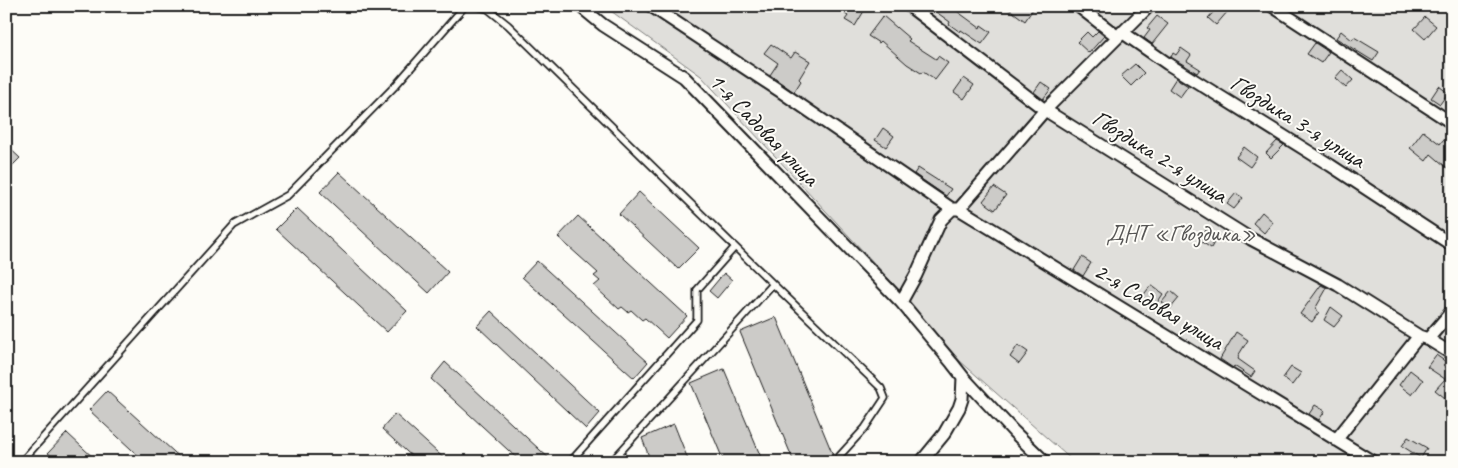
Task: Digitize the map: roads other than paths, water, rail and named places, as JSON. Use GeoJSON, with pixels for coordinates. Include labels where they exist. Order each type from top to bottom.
{"type":"FeatureCollection","features":[{"type":"Feature","properties":{"kind":"street","name":"1-я Садовая улица"},"geometry":{"type":"LineString","coordinates":[[580,6],[603,25],[684,77],[901,302],[963,377],[1014,432],[1046,462]]}},
{"type":"Feature","properties":{"kind":"street","name":"2-я Садовая улица"},"geometry":{"type":"LineString","coordinates":[[651,6],[955,209],[1373,462]]}},
{"type":"Feature","properties":{"kind":"street","name":"Гвоздика 2-я улица"},"geometry":{"type":"LineString","coordinates":[[910,6],[1045,110],[1251,238],[1338,285],[1452,354]]}},
{"type":"Feature","properties":{"kind":"street","name":"Гвоздика 3-я улица"},"geometry":{"type":"LineString","coordinates":[[1078,6],[1120,35],[1330,164],[1452,245]]}},
{"type":"Feature","properties":{"kind":"street"},"geometry":{"type":"LineString","coordinates":[[901,302],[916,276],[941,220],[955,209],[1045,110],[1149,6]]}},
{"type":"Feature","properties":{"kind":"street"},"geometry":{"type":"LineString","coordinates":[[1272,6],[1452,123]]}},
{"type":"Feature","properties":{"kind":"street"},"geometry":{"type":"LineString","coordinates":[[1336,440],[1424,338],[1452,311]]}},
{"type":"Feature","properties":{"kind":"street"},"geometry":{"type":"LineString","coordinates":[[921,462],[941,438],[959,408],[962,399],[963,377]]}},
{"type":"Feature","properties":{"kind":"lane"},"geometry":{"type":"LineString","coordinates":[[21,462],[234,225],[288,195],[395,86],[465,6]]}},
{"type":"Feature","properties":{"kind":"lane"},"geometry":{"type":"LineString","coordinates":[[476,6],[488,10],[508,24],[881,388],[885,398],[864,428],[834,462]]}},
{"type":"Feature","properties":{"kind":"lane"},"geometry":{"type":"LineString","coordinates":[[570,462],[697,320],[697,290],[735,247]]}},
{"type":"Feature","properties":{"kind":"lane"},"geometry":{"type":"LineString","coordinates":[[611,462],[773,284]]}},
{"type":"Feature","properties":{"kind":"park label","name":"ДНТ «Гвоздика»"},"geometry":{"type":"Point","coordinates":[1181,233]}}]}
